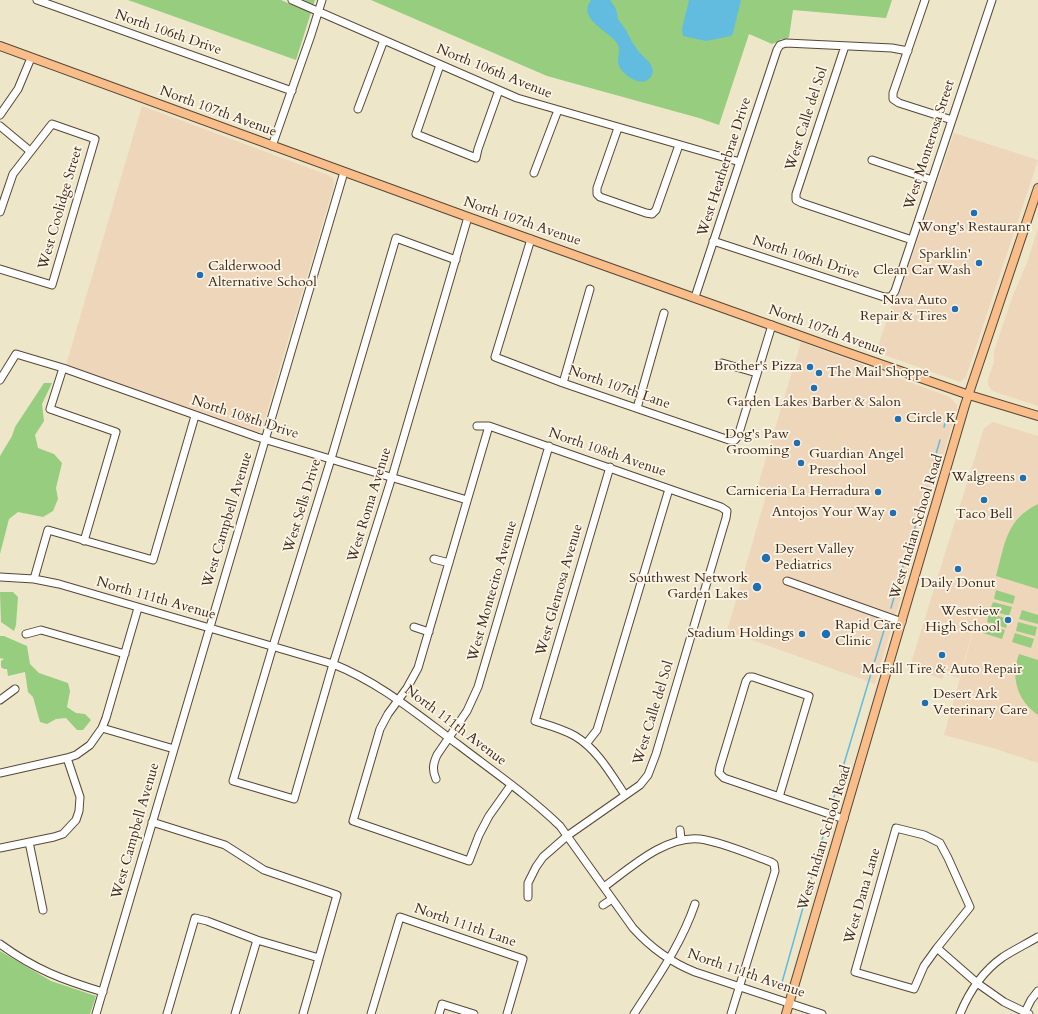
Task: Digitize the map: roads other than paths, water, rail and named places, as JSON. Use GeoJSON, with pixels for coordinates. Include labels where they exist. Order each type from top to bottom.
{"type":"FeatureCollection","features":[{"type":"Feature","properties":{"kind":"main road","name":"North 107th Avenue"},"geometry":{"type":"LineString","coordinates":[[0,46],[272,146],[695,298],[969,395],[1038,416]]}},
{"type":"Feature","properties":{"kind":"main road","name":"West Indian School Road"},"geometry":{"type":"LineString","coordinates":[[786,1014],[969,395],[1038,188]]}},
{"type":"Feature","properties":{"kind":"street","name":"North 106th Drive"},"geometry":{"type":"LineString","coordinates":[[37,0],[292,91]]}},
{"type":"Feature","properties":{"kind":"street","name":"North 106th Avenue"},"geometry":{"type":"LineString","coordinates":[[292,0],[440,65],[532,103],[740,162]]}},
{"type":"Feature","properties":{"kind":"street"},"geometry":{"type":"LineString","coordinates":[[272,146],[322,0]]}},
{"type":"Feature","properties":{"kind":"street"},"geometry":{"type":"LineString","coordinates":[[925,0],[893,93],[893,100],[952,120]]}},
{"type":"Feature","properties":{"kind":"street","name":"West Monterosa Street"},"geometry":{"type":"LineString","coordinates":[[891,297],[895,291],[992,0]]}},
{"type":"Feature","properties":{"kind":"street"},"geometry":{"type":"LineString","coordinates":[[358,109],[384,40]]}},
{"type":"Feature","properties":{"kind":"street","name":"West Heatherbrae Drive"},"geometry":{"type":"LineString","coordinates":[[695,298],[777,50],[780,45],[786,43],[845,46]]}},
{"type":"Feature","properties":{"kind":"street"},"geometry":{"type":"LineString","coordinates":[[845,46],[908,51]]}},
{"type":"Feature","properties":{"kind":"street","name":"West Calle del Sol"},"geometry":{"type":"LineString","coordinates":[[845,46],[796,194],[796,200],[912,240]]}},
{"type":"Feature","properties":{"kind":"street"},"geometry":{"type":"LineString","coordinates":[[0,115],[18,90],[31,58]]}},
{"type":"Feature","properties":{"kind":"street"},"geometry":{"type":"LineString","coordinates":[[440,65],[416,134],[476,158],[499,90]]}},
{"type":"Feature","properties":{"kind":"street"},"geometry":{"type":"LineString","coordinates":[[534,173],[558,110]]}},
{"type":"Feature","properties":{"kind":"street","name":"West Coolidge Street"},"geometry":{"type":"LineString","coordinates":[[0,268],[52,284],[95,139],[52,124],[30,151]]}},
{"type":"Feature","properties":{"kind":"street"},"geometry":{"type":"LineString","coordinates":[[0,126],[30,151],[13,174],[0,212]]}},
{"type":"Feature","properties":{"kind":"street"},"geometry":{"type":"LineString","coordinates":[[618,128],[597,188],[597,194],[614,202],[646,213],[652,214],[656,210],[679,145]]}},
{"type":"Feature","properties":{"kind":"street"},"geometry":{"type":"LineString","coordinates":[[872,160],[932,180]]}},
{"type":"Feature","properties":{"kind":"street","name":"West Campbell Avenue"},"geometry":{"type":"LineString","coordinates":[[96,1014],[344,172]]}},
{"type":"Feature","properties":{"kind":"street","name":"West Roma Avenue"},"geometry":{"type":"LineString","coordinates":[[294,800],[333,664],[392,477],[468,217]]}},
{"type":"Feature","properties":{"kind":"street","name":"West Sells Drive"},"geometry":{"type":"LineString","coordinates":[[294,800],[233,781],[273,646],[331,459],[396,238],[456,260]]}},
{"type":"Feature","properties":{"kind":"street","name":"North 107th Lane"},"geometry":{"type":"LineString","coordinates":[[531,239],[495,357],[564,383],[729,440],[734,440],[738,436],[757,374]]}},
{"type":"Feature","properties":{"kind":"street","name":"North 106th Drive"},"geometry":{"type":"LineString","coordinates":[[713,242],[884,298],[891,297]]}},
{"type":"Feature","properties":{"kind":"street"},"geometry":{"type":"LineString","coordinates":[[564,383],[590,289]]}},
{"type":"Feature","properties":{"kind":"street"},"geometry":{"type":"LineString","coordinates":[[637,408],[664,313]]}},
{"type":"Feature","properties":{"kind":"street"},"geometry":{"type":"LineString","coordinates":[[722,363],[757,374],[772,325]]}},
{"type":"Feature","properties":{"kind":"street","name":"North 108th Drive"},"geometry":{"type":"LineString","coordinates":[[0,380],[16,354],[63,368],[266,440],[467,500]]}},
{"type":"Feature","properties":{"kind":"street"},"geometry":{"type":"LineString","coordinates":[[63,368],[50,409],[116,432],[84,541]]}},
{"type":"Feature","properties":{"kind":"street"},"geometry":{"type":"LineString","coordinates":[[34,579],[48,530],[153,560],[195,416]]}},
{"type":"Feature","properties":{"kind":"street","name":"North 108th Avenue"},"geometry":{"type":"LineString","coordinates":[[477,426],[489,426],[549,446],[721,507],[727,511]]}},
{"type":"Feature","properties":{"kind":"street"},"geometry":{"type":"LineString","coordinates":[[489,426],[418,668],[407,688],[388,714],[380,729],[353,821],[469,861],[479,835],[489,816],[511,784]]}},
{"type":"Feature","properties":{"kind":"street","name":"West Montecito Avenue"},"geometry":{"type":"LineString","coordinates":[[436,779],[433,772],[434,763],[448,738],[467,711],[478,687],[549,446]]}},
{"type":"Feature","properties":{"kind":"street","name":"West Glenrosa Avenue"},"geometry":{"type":"LineString","coordinates":[[586,744],[573,735],[535,721],[610,467]]}},
{"type":"Feature","properties":{"kind":"street"},"geometry":{"type":"LineString","coordinates":[[625,795],[598,757],[586,744],[597,730],[669,489]]}},
{"type":"Feature","properties":{"kind":"street","name":"West Calle del Sol"},"geometry":{"type":"LineString","coordinates":[[528,898],[528,883],[536,867],[550,850],[567,836],[640,785],[648,775],[652,766],[727,511]]}},
{"type":"Feature","properties":{"kind":"street"},"geometry":{"type":"LineString","coordinates":[[434,559],[449,563]]}},
{"type":"Feature","properties":{"kind":"street","name":"North 111th Avenue"},"geometry":{"type":"LineString","coordinates":[[0,578],[34,579],[59,584],[333,664],[355,673],[398,700],[511,784],[549,815],[560,826],[629,923],[654,948],[669,959],[687,969],[822,1014]]}},
{"type":"Feature","properties":{"kind":"street"},"geometry":{"type":"LineString","coordinates":[[787,581],[902,622]]}},
{"type":"Feature","properties":{"kind":"street"},"geometry":{"type":"LineString","coordinates":[[0,773],[67,758],[82,751],[90,745],[102,728],[106,718],[138,608]]}},
{"type":"Feature","properties":{"kind":"street"},"geometry":{"type":"LineString","coordinates":[[414,627],[429,632]]}},
{"type":"Feature","properties":{"kind":"street"},"geometry":{"type":"LineString","coordinates":[[26,634],[41,630],[125,654]]}},
{"type":"Feature","properties":{"kind":"street"},"geometry":{"type":"LineString","coordinates":[[779,797],[809,696],[753,677],[749,677],[746,681],[719,773],[724,778],[779,797],[844,819]]}},
{"type":"Feature","properties":{"kind":"street"},"geometry":{"type":"LineString","coordinates":[[0,700],[15,689]]}},
{"type":"Feature","properties":{"kind":"street"},"geometry":{"type":"LineString","coordinates":[[102,728],[174,749]]}},
{"type":"Feature","properties":{"kind":"street"},"geometry":{"type":"LineString","coordinates":[[0,848],[63,834],[76,820],[79,811],[80,797],[67,758]]}},
{"type":"Feature","properties":{"kind":"street"},"geometry":{"type":"LineString","coordinates":[[152,822],[225,845],[264,870],[337,895],[303,1014]]}},
{"type":"Feature","properties":{"kind":"street","name":"West Dana Lane"},"geometry":{"type":"LineString","coordinates":[[896,828],[924,835],[940,843],[970,907],[937,948],[924,966],[914,989],[855,972],[896,828]]}},
{"type":"Feature","properties":{"kind":"street"},"geometry":{"type":"LineString","coordinates":[[680,830],[682,839]]}},
{"type":"Feature","properties":{"kind":"street"},"geometry":{"type":"LineString","coordinates":[[604,887],[655,851],[682,839],[699,839],[710,841],[774,864],[775,871],[731,1014]]}},
{"type":"Feature","properties":{"kind":"street"},"geometry":{"type":"LineString","coordinates":[[29,842],[43,910]]}},
{"type":"Feature","properties":{"kind":"street"},"geometry":{"type":"LineString","coordinates":[[603,904],[612,899]]}},
{"type":"Feature","properties":{"kind":"street"},"geometry":{"type":"LineString","coordinates":[[634,1014],[686,929],[695,904]]}},
{"type":"Feature","properties":{"kind":"street","name":"North 111th Lane"},"geometry":{"type":"LineString","coordinates":[[371,1014],[400,917],[523,959],[507,1014]]}},
{"type":"Feature","properties":{"kind":"street"},"geometry":{"type":"LineString","coordinates":[[167,1014],[196,918],[257,940],[318,958]]}},
{"type":"Feature","properties":{"kind":"street"},"geometry":{"type":"LineString","coordinates":[[960,1014],[977,983],[1003,957],[1038,937]]}},
{"type":"Feature","properties":{"kind":"street"},"geometry":{"type":"LineString","coordinates":[[235,1014],[257,940]]}},
{"type":"Feature","properties":{"kind":"street"},"geometry":{"type":"LineString","coordinates":[[0,944],[24,960],[50,974],[103,992]]}},
{"type":"Feature","properties":{"kind":"street"},"geometry":{"type":"LineString","coordinates":[[937,948],[977,983],[1004,1002],[1027,1013],[1031,1000],[1038,992]]}},
{"type":"Feature","properties":{"kind":"street"},"geometry":{"type":"LineString","coordinates":[[439,1014],[442,1004],[474,1014]]}},
{"type":"Feature","properties":{"kind":"water"},"geometry":{"type":"Polygon","coordinates":[[[591,0],[610,0],[616,9],[618,19],[632,42],[650,63],[653,71],[651,77],[647,80],[642,82],[631,79],[622,71],[618,63],[618,45],[596,25],[588,14],[588,7],[591,0]]]}},
{"type":"Feature","properties":{"kind":"water"},"geometry":{"type":"Polygon","coordinates":[[[689,0],[741,0],[731,36],[706,41],[683,36],[682,29],[689,0]]]}},
{"type":"Feature","properties":{"kind":"waterway"},"geometry":{"type":"LineString","coordinates":[[944,427],[945,423]]}},
{"type":"Feature","properties":{"kind":"waterway"},"geometry":{"type":"LineString","coordinates":[[930,475],[940,440]]}},
{"type":"Feature","properties":{"kind":"waterway"},"geometry":{"type":"LineString","coordinates":[[911,541],[927,487]]}},
{"type":"Feature","properties":{"kind":"waterway"},"geometry":{"type":"LineString","coordinates":[[891,608],[907,552]]}},
{"type":"Feature","properties":{"kind":"waterway"},"geometry":{"type":"LineString","coordinates":[[831,807],[885,627]]}},
{"type":"Feature","properties":{"kind":"waterway"},"geometry":{"type":"LineString","coordinates":[[781,986],[827,822]]}},
{"type":"Feature","properties":{"kind":"place","name":"Wong's Restaurant"},"geometry":{"type":"Point","coordinates":[974,213]}},
{"type":"Feature","properties":{"kind":"place","name":"Sparklin' Clean Car Wash"},"geometry":{"type":"Point","coordinates":[979,263]}},
{"type":"Feature","properties":{"kind":"place","name":"Calderwood Alternative School"},"geometry":{"type":"Point","coordinates":[200,275]}},
{"type":"Feature","properties":{"kind":"place","name":"Nava Auto Repair & Tires"},"geometry":{"type":"Point","coordinates":[955,309]}},
{"type":"Feature","properties":{"kind":"place","name":"Brother's Pizza"},"geometry":{"type":"Point","coordinates":[810,367]}},
{"type":"Feature","properties":{"kind":"place","name":"The Mail Shoppe"},"geometry":{"type":"Point","coordinates":[819,373]}},
{"type":"Feature","properties":{"kind":"place","name":"Garden Lakes Barber & Salon"},"geometry":{"type":"Point","coordinates":[814,388]}},
{"type":"Feature","properties":{"kind":"place","name":"Circle K"},"geometry":{"type":"Point","coordinates":[898,419]}},
{"type":"Feature","properties":{"kind":"place","name":"Dog's Paw Grooming"},"geometry":{"type":"Point","coordinates":[797,443]}},
{"type":"Feature","properties":{"kind":"place","name":"Guardian Angel Preschool"},"geometry":{"type":"Point","coordinates":[801,463]}},
{"type":"Feature","properties":{"kind":"place","name":"Walgreens"},"geometry":{"type":"Point","coordinates":[1023,478]}},
{"type":"Feature","properties":{"kind":"place","name":"Carniceria La Herradura"},"geometry":{"type":"Point","coordinates":[878,492]}},
{"type":"Feature","properties":{"kind":"place","name":"Taco Bell"},"geometry":{"type":"Point","coordinates":[984,500]}},
{"type":"Feature","properties":{"kind":"place","name":"Antojos Your Way"},"geometry":{"type":"Point","coordinates":[893,513]}},
{"type":"Feature","properties":{"kind":"place","name":"Desert Valley Pediatrics"},"geometry":{"type":"Point","coordinates":[766,558]}},
{"type":"Feature","properties":{"kind":"place","name":"Daily Donut"},"geometry":{"type":"Point","coordinates":[958,569]}},
{"type":"Feature","properties":{"kind":"place","name":"Southwest Network Garden Lakes"},"geometry":{"type":"Point","coordinates":[757,587]}},
{"type":"Feature","properties":{"kind":"place","name":"Westview High School"},"geometry":{"type":"Point","coordinates":[1008,620]}},
{"type":"Feature","properties":{"kind":"place","name":"Stadium Holdings"},"geometry":{"type":"Point","coordinates":[802,634]}},
{"type":"Feature","properties":{"kind":"place","name":"Rapid Care Clinic"},"geometry":{"type":"Point","coordinates":[826,634]}},
{"type":"Feature","properties":{"kind":"place","name":"McFall Tire & Auto Repair"},"geometry":{"type":"Point","coordinates":[942,655]}},
{"type":"Feature","properties":{"kind":"place","name":"Desert Ark Veterinary Care"},"geometry":{"type":"Point","coordinates":[925,703]}}]}
